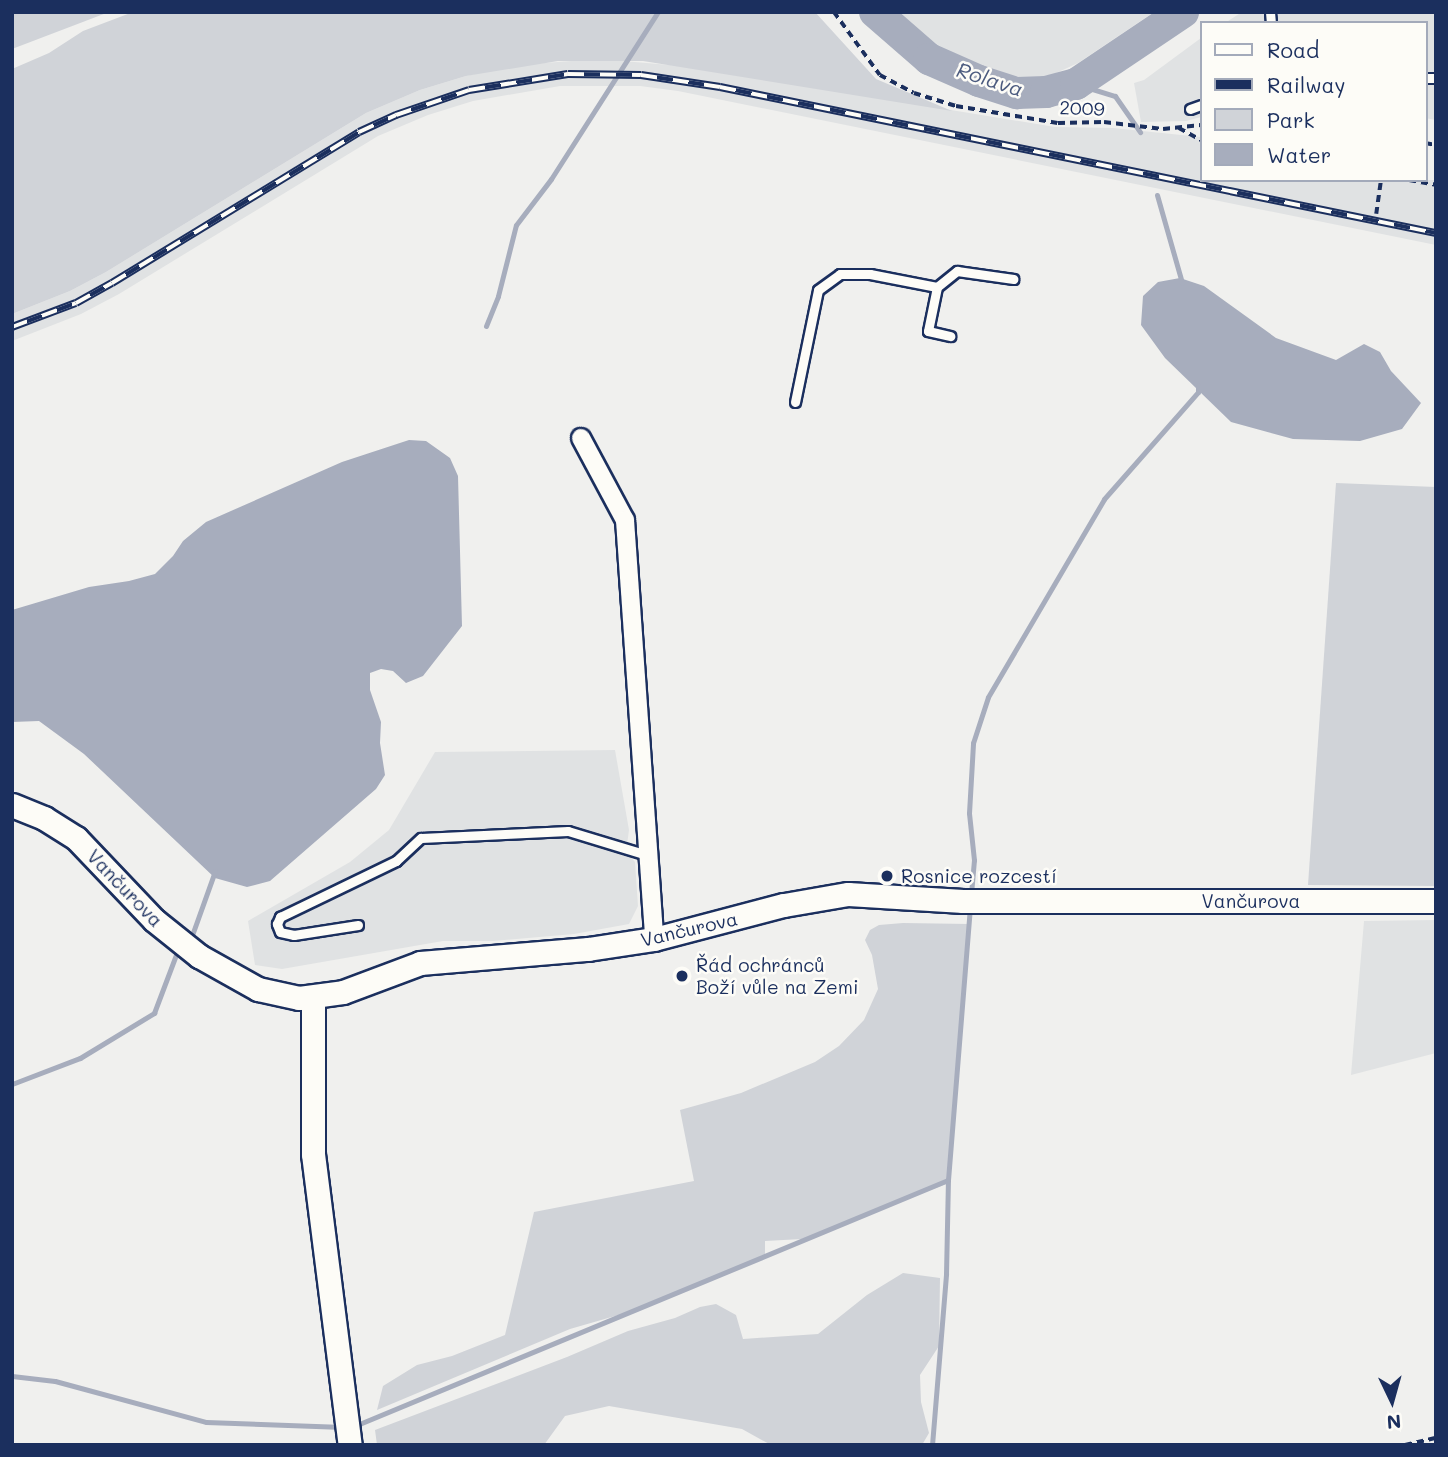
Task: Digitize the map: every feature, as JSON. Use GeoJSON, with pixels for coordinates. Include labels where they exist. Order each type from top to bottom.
{"type":"FeatureCollection","features":[{"type":"Feature","properties":{"kind":"street"},"geometry":{"type":"LineString","coordinates":[[581,438],[625,520],[654,939]]}},
{"type":"Feature","properties":{"kind":"street","name":"Vančurova"},"geometry":{"type":"LineString","coordinates":[[12,806],[44,818],[76,838],[154,920],[207,962],[258,989],[284,997],[313,998],[343,992],[420,964],[589,949],[654,939],[808,899],[848,894],[963,901],[1436,901]]}},
{"type":"Feature","properties":{"kind":"street"},"geometry":{"type":"LineString","coordinates":[[313,998],[313,1154],[350,1445]]}},
{"type":"Feature","properties":{"kind":"lane"},"geometry":{"type":"LineString","coordinates":[[1191,109],[1200,105]]}},
{"type":"Feature","properties":{"kind":"lane"},"geometry":{"type":"LineString","coordinates":[[950,336],[929,331],[937,287],[957,271],[1013,279]]}},
{"type":"Feature","properties":{"kind":"lane"},"geometry":{"type":"LineString","coordinates":[[795,402],[818,290],[826,282],[840,274],[853,273],[937,287]]}},
{"type":"Feature","properties":{"kind":"lane"},"geometry":{"type":"LineString","coordinates":[[358,925],[294,935],[280,932],[277,924],[281,917],[396,861],[421,838],[568,831],[647,855]]}},
{"type":"Feature","properties":{"kind":"path","name":"2009"},"geometry":{"type":"LineString","coordinates":[[834,12],[880,75],[914,93],[956,106],[1058,123],[1153,128],[1200,125]]}},
{"type":"Feature","properties":{"kind":"path"},"geometry":{"type":"LineString","coordinates":[[1178,128],[1200,139]]}},
{"type":"Feature","properties":{"kind":"path"},"geometry":{"type":"LineString","coordinates":[[1377,214],[1381,182]]}},
{"type":"Feature","properties":{"kind":"path"},"geometry":{"type":"LineString","coordinates":[[1405,1445],[1436,1438]]}},
{"type":"Feature","properties":{"kind":"shaded area"},"geometry":{"type":"Polygon","coordinates":[[[900,12],[1154,12],[1078,63],[1054,74],[1023,80],[994,75],[954,58],[928,43],[904,21],[900,12]]]}},
{"type":"Feature","properties":{"kind":"shaded area"},"geometry":{"type":"Polygon","coordinates":[[[1242,12],[1436,12],[1436,120],[1427,118],[1427,21],[1228,21],[1242,12]]]}},
{"type":"Feature","properties":{"kind":"shaded area"},"geometry":{"type":"Polygon","coordinates":[[[1200,39],[1200,117],[1186,121],[1141,122],[1134,83],[1144,80],[1200,39]]]}},
{"type":"Feature","properties":{"kind":"shaded area"},"geometry":{"type":"Polygon","coordinates":[[[599,59],[682,66],[1055,127],[1113,128],[1200,137],[1200,182],[1436,180],[1436,245],[678,91],[640,86],[560,86],[473,101],[428,115],[378,136],[119,294],[81,314],[12,341],[12,314],[70,291],[106,272],[366,113],[420,90],[516,65],[599,59]]]}},
{"type":"Feature","properties":{"kind":"shaded area"},"geometry":{"type":"Polygon","coordinates":[[[615,750],[629,830],[626,852],[635,862],[638,906],[629,924],[574,934],[493,941],[443,941],[282,969],[255,965],[248,921],[350,862],[389,830],[435,752],[615,750]]]}},
{"type":"Feature","properties":{"kind":"shaded area"},"geometry":{"type":"Polygon","coordinates":[[[1436,920],[1436,1053],[1351,1075],[1364,921],[1436,920]]]}},
{"type":"Feature","properties":{"kind":"green space"},"geometry":{"type":"Polygon","coordinates":[[[12,12],[109,12],[12,49],[12,12]]]}},
{"type":"Feature","properties":{"kind":"green space"},"geometry":{"type":"Polygon","coordinates":[[[133,12],[815,12],[876,79],[952,111],[643,61],[558,61],[466,76],[420,90],[366,113],[106,272],[70,291],[12,314],[12,69],[49,53],[83,31],[133,12]]]}},
{"type":"Feature","properties":{"kind":"green space"},"geometry":{"type":"Polygon","coordinates":[[[1336,483],[1436,487],[1436,886],[1308,885],[1336,483]]]}},
{"type":"Feature","properties":{"kind":"green space"},"geometry":{"type":"Polygon","coordinates":[[[970,924],[949,1183],[802,1239],[765,1241],[765,1254],[737,1269],[622,1314],[570,1329],[377,1410],[383,1386],[417,1365],[452,1356],[505,1335],[534,1212],[694,1181],[680,1110],[741,1093],[815,1062],[839,1046],[864,1020],[878,989],[872,955],[865,940],[870,930],[879,925],[970,924]]]}},
{"type":"Feature","properties":{"kind":"green space"},"geometry":{"type":"Polygon","coordinates":[[[903,1273],[940,1278],[939,1346],[920,1375],[921,1402],[929,1433],[922,1445],[771,1445],[742,1429],[609,1406],[565,1416],[544,1445],[377,1445],[375,1430],[628,1331],[675,1318],[700,1307],[716,1304],[736,1315],[743,1339],[818,1334],[867,1295],[903,1273]]]}},
{"type":"Feature","properties":{"kind":"water"},"geometry":{"type":"Polygon","coordinates":[[[1180,278],[1204,286],[1276,338],[1336,360],[1364,344],[1380,352],[1391,371],[1421,403],[1402,429],[1360,441],[1293,439],[1231,422],[1165,358],[1141,325],[1143,296],[1158,282],[1180,278]]]}},
{"type":"Feature","properties":{"kind":"water"},"geometry":{"type":"Polygon","coordinates":[[[409,440],[426,441],[450,458],[458,476],[462,626],[423,676],[406,683],[393,671],[381,669],[370,673],[370,690],[381,722],[380,743],[385,775],[376,789],[270,881],[247,887],[215,878],[84,754],[39,721],[12,722],[12,610],[89,587],[155,574],[183,541],[206,522],[342,462],[409,440]]]}},
{"type":"Feature","properties":{"kind":"waterway"},"geometry":{"type":"LineString","coordinates":[[486,326],[498,296],[516,225],[551,179],[658,12]]}},
{"type":"Feature","properties":{"kind":"waterway","name":"Rolava"},"geometry":{"type":"LineString","coordinates":[[875,12],[929,59],[979,81],[1017,93],[1046,92],[1076,84],[1183,12]]}},
{"type":"Feature","properties":{"kind":"waterway"},"geometry":{"type":"LineString","coordinates":[[1076,84],[1115,96],[1140,132]]}},
{"type":"Feature","properties":{"kind":"waterway"},"geometry":{"type":"LineString","coordinates":[[1157,195],[1182,283]]}},
{"type":"Feature","properties":{"kind":"waterway"},"geometry":{"type":"LineString","coordinates":[[971,894],[974,860],[969,813],[973,743],[988,697],[1104,499],[1198,392],[1198,385]]}},
{"type":"Feature","properties":{"kind":"waterway"},"geometry":{"type":"LineString","coordinates":[[191,938],[215,871]]}},
{"type":"Feature","properties":{"kind":"waterway"},"geometry":{"type":"LineString","coordinates":[[932,1445],[946,1274],[948,1180],[970,907]]}},
{"type":"Feature","properties":{"kind":"waterway"},"geometry":{"type":"LineString","coordinates":[[12,1084],[80,1058],[154,1013],[177,952]]}},
{"type":"Feature","properties":{"kind":"waterway"},"geometry":{"type":"LineString","coordinates":[[352,1427],[948,1180]]}},
{"type":"Feature","properties":{"kind":"waterway"},"geometry":{"type":"LineString","coordinates":[[12,1376],[55,1381],[206,1422],[343,1427]]}},
{"type":"Feature","properties":{"kind":"railway"},"geometry":{"type":"LineString","coordinates":[[12,327],[76,303],[359,132],[396,115],[469,90],[568,74],[641,75],[720,87],[1436,233]]}},
{"type":"Feature","properties":{"kind":"place","name":"Rosnice rozcestí"},"geometry":{"type":"Point","coordinates":[887,876]}},
{"type":"Feature","properties":{"kind":"place","name":"Řád ochránců Boží vůle na Zemi"},"geometry":{"type":"Point","coordinates":[682,976]}}]}
